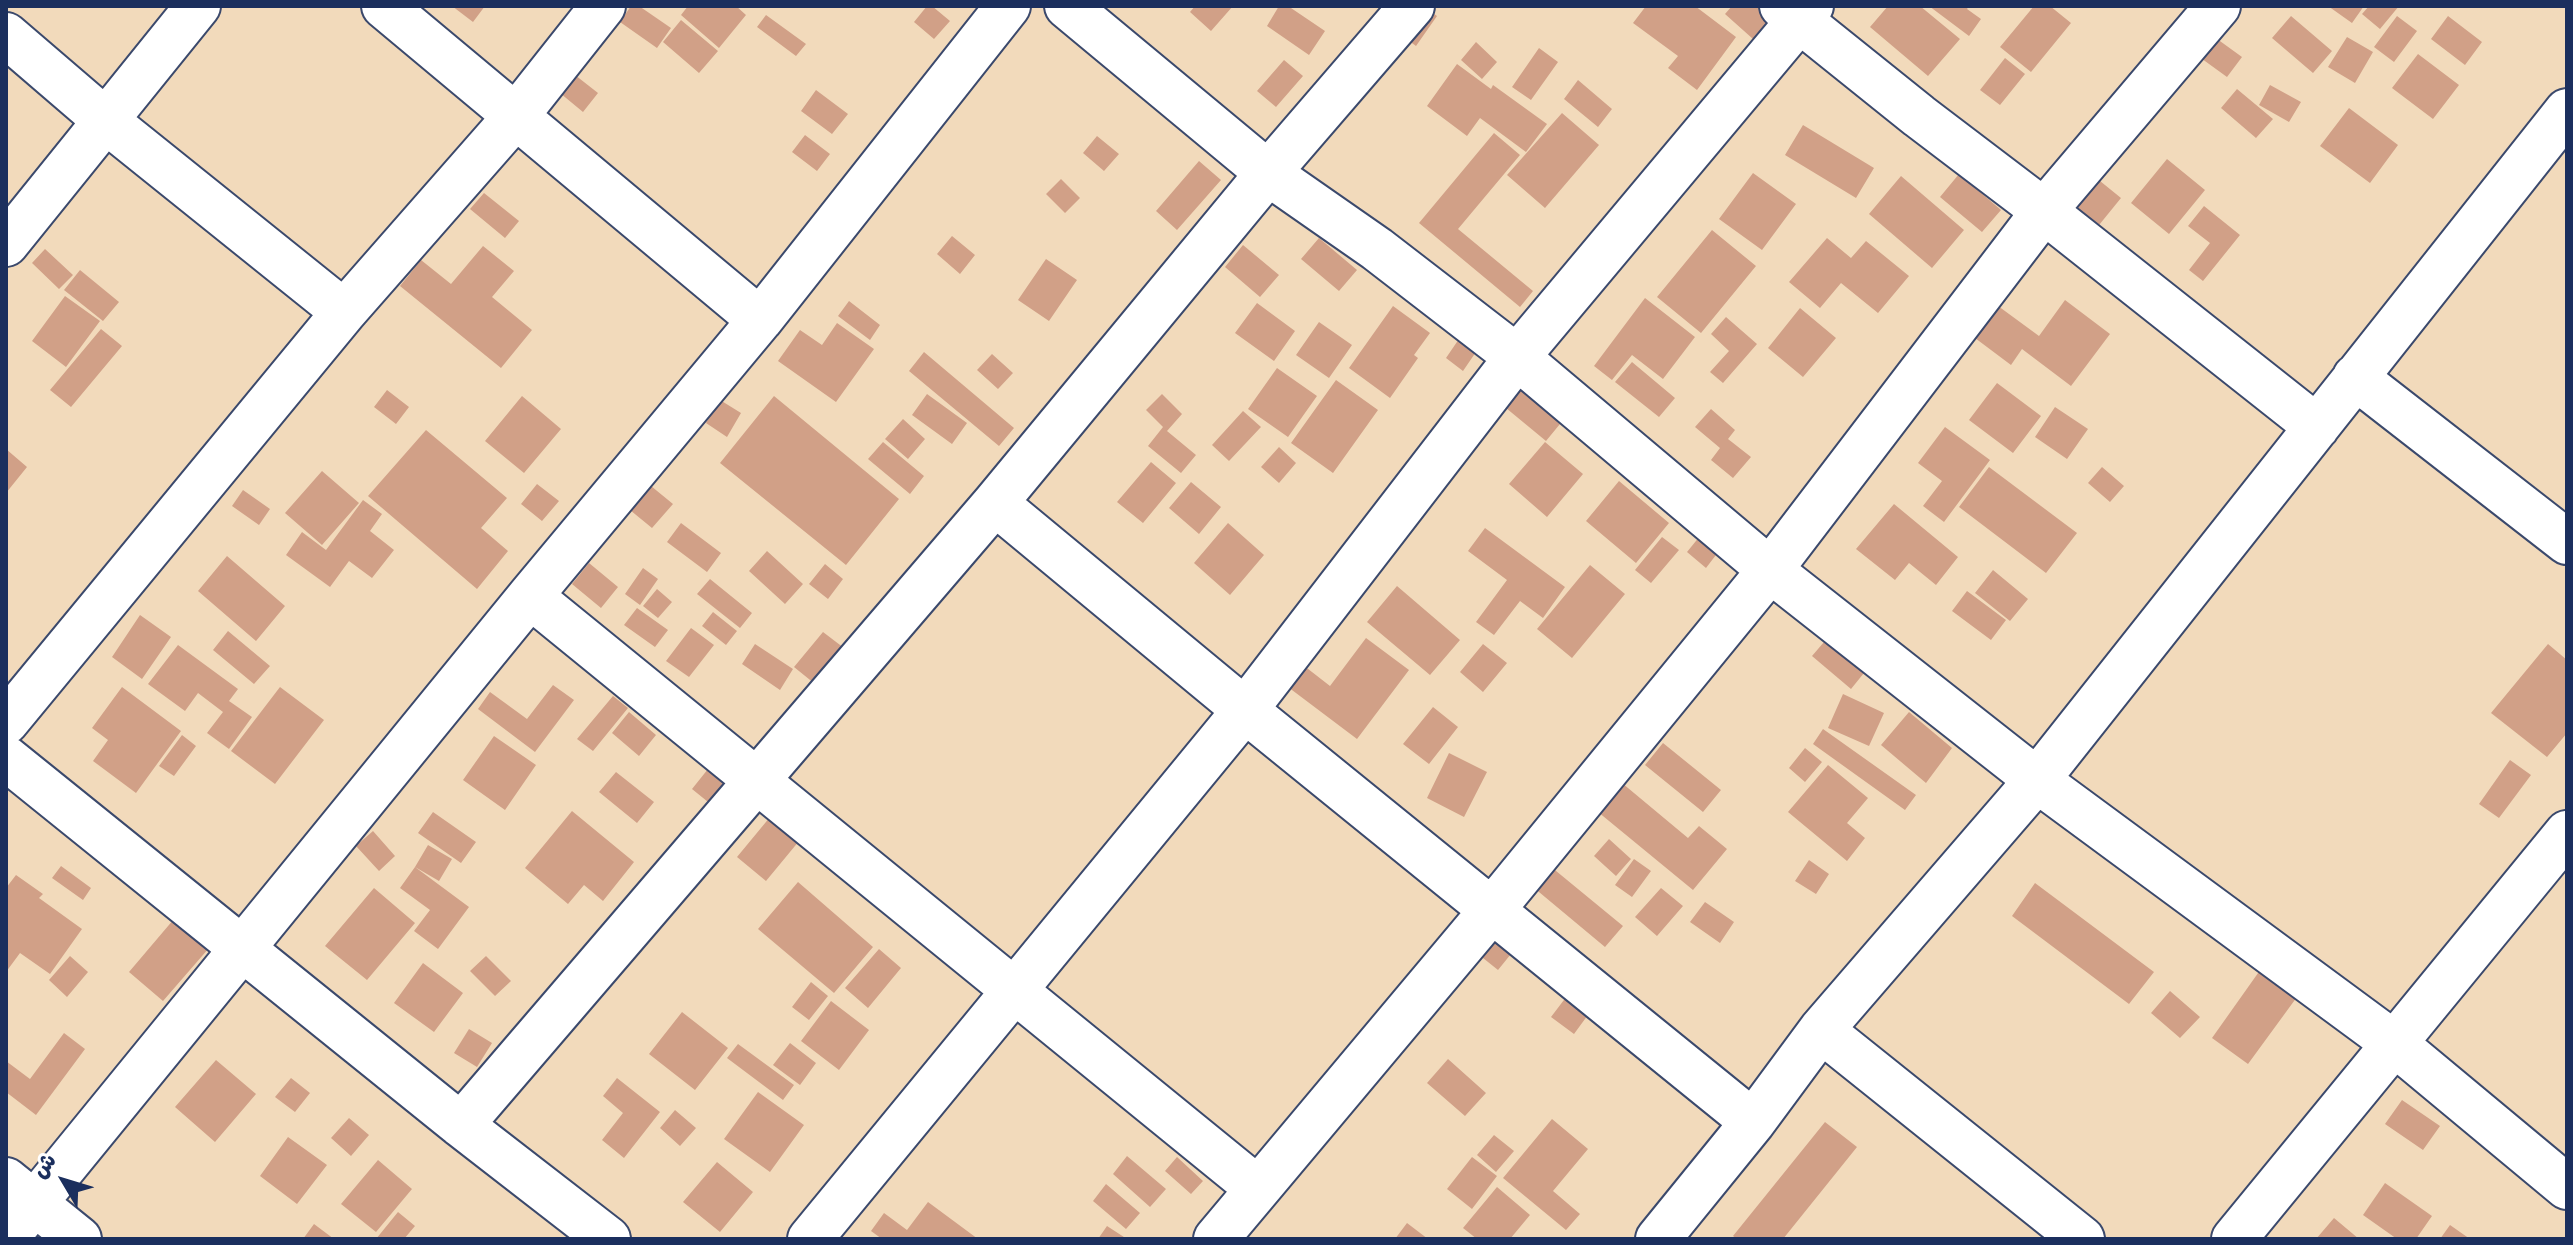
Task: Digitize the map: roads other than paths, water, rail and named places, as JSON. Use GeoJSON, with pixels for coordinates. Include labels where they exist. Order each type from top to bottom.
{"type":"FeatureCollection","features":[{"type":"Feature","properties":{"kind":"street"},"geometry":{"type":"LineString","coordinates":[[6,244],[198,6]]}},
{"type":"Feature","properties":{"kind":"street"},"geometry":{"type":"LineString","coordinates":[[384,6],[760,320]]}},
{"type":"Feature","properties":{"kind":"street"},"geometry":{"type":"LineString","coordinates":[[6,722],[344,312],[516,116],[603,6]]}},
{"type":"Feature","properties":{"kind":"street"},"geometry":{"type":"LineString","coordinates":[[6,1238],[21,1191],[242,949],[760,320],[1008,6]]}},
{"type":"Feature","properties":{"kind":"street"},"geometry":{"type":"LineString","coordinates":[[1067,6],[1268,173],[1377,249],[1517,357],[1770,570],[2037,780],[2395,1044],[2567,1187]]}},
{"type":"Feature","properties":{"kind":"street"},"geometry":{"type":"LineString","coordinates":[[461,1125],[995,503],[1268,173],[1412,6]]}},
{"type":"Feature","properties":{"kind":"street"},"geometry":{"type":"LineString","coordinates":[[1216,1239],[1492,910],[1770,570],[2044,211],[2218,6]]}},
{"type":"Feature","properties":{"kind":"street"},"geometry":{"type":"LineString","coordinates":[[810,1239],[1245,710],[1517,357],[1798,10],[1919,116],[2317,427]]}},
{"type":"Feature","properties":{"kind":"street"},"geometry":{"type":"LineString","coordinates":[[6,35],[105,120],[344,312]]}},
{"type":"Feature","properties":{"kind":"street"},"geometry":{"type":"LineString","coordinates":[[1658,1239],[1753,1122],[1821,1030],[2037,780],[2567,111]]}},
{"type":"Feature","properties":{"kind":"street"},"geometry":{"type":"LineString","coordinates":[[2355,377],[2567,542]]}},
{"type":"Feature","properties":{"kind":"street"},"geometry":{"type":"LineString","coordinates":[[995,503],[1753,1122]]}},
{"type":"Feature","properties":{"kind":"street"},"geometry":{"type":"LineString","coordinates":[[530,596],[1257,1188]]}},
{"type":"Feature","properties":{"kind":"street"},"geometry":{"type":"LineString","coordinates":[[6,758],[461,1125],[608,1239]]}},
{"type":"Feature","properties":{"kind":"street"},"geometry":{"type":"LineString","coordinates":[[2234,1239],[2567,833]]}},
{"type":"Feature","properties":{"kind":"street"},"geometry":{"type":"LineString","coordinates":[[1821,1030],[2082,1239]]}},
{"type":"Feature","properties":{"kind":"street"},"geometry":{"type":"LineString","coordinates":[[21,1191],[79,1239]]}}]}
